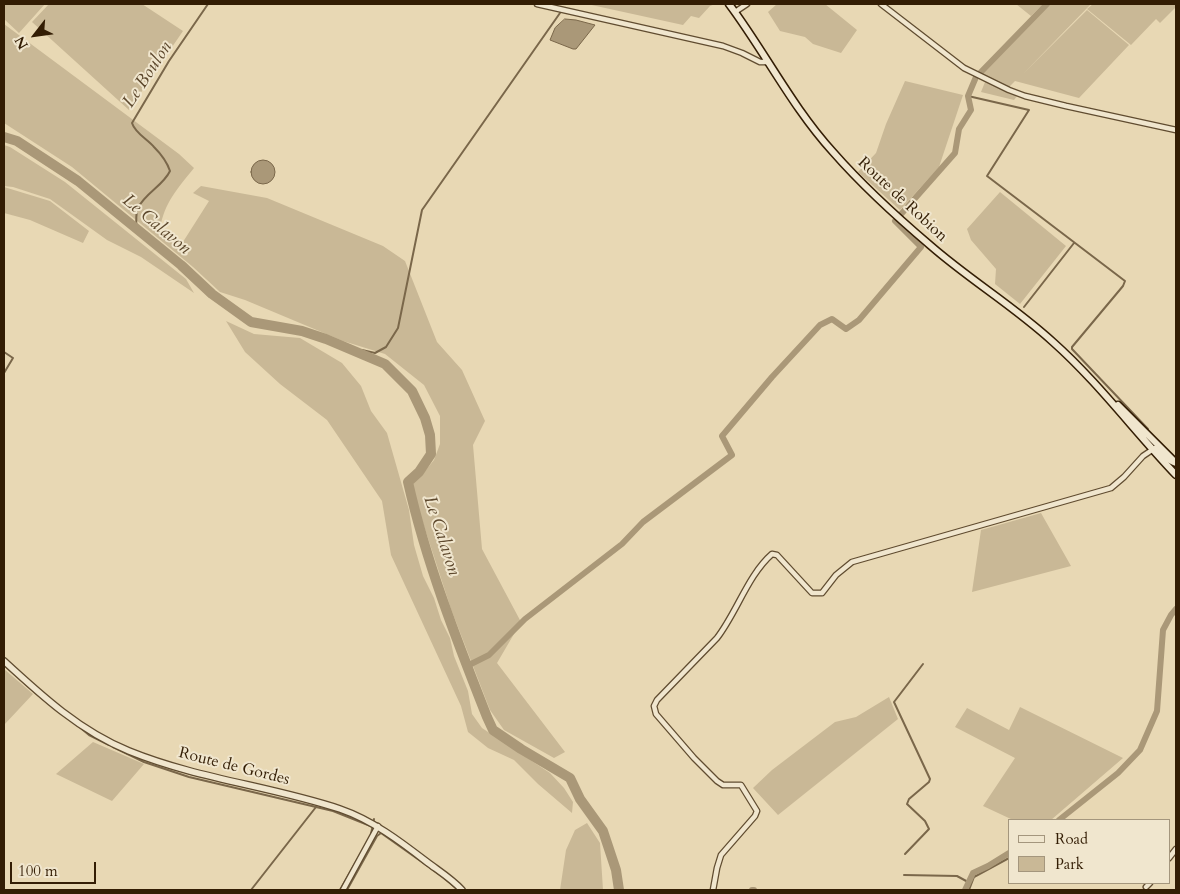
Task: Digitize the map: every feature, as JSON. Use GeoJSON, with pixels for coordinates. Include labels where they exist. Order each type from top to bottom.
{"type":"FeatureCollection","features":[{"type":"Feature","properties":{"kind":"main road","name":"Route de Robion"},"geometry":{"type":"LineString","coordinates":[[729,4],[817,133],[854,175],[931,246],[1052,341],[1176,464]]}},
{"type":"Feature","properties":{"kind":"main road","name":"Route de Robion"},"geometry":{"type":"LineString","coordinates":[[1094,382],[1176,475]]}},
{"type":"Feature","properties":{"kind":"street"},"geometry":{"type":"LineString","coordinates":[[537,4],[723,46],[760,62],[768,62]]}},
{"type":"Feature","properties":{"kind":"street"},"geometry":{"type":"LineString","coordinates":[[735,12],[746,4]]}},
{"type":"Feature","properties":{"kind":"street"},"geometry":{"type":"LineString","coordinates":[[881,4],[964,68],[1009,90],[1058,104],[1176,130]]}},
{"type":"Feature","properties":{"kind":"street"},"geometry":{"type":"LineString","coordinates":[[713,890],[716,868],[721,856],[755,816],[757,810],[741,785],[723,785],[716,781],[699,764],[656,714],[654,706],[657,700],[718,638],[750,583],[772,554],[777,555],[812,593],[822,593],[836,575],[852,562],[1110,488],[1124,477],[1143,456],[1154,449],[1176,464]]}},
{"type":"Feature","properties":{"kind":"street","name":"Route de Gordes"},"geometry":{"type":"LineString","coordinates":[[4,661],[80,726],[116,745],[148,759],[213,778],[303,798],[342,809],[378,826],[462,890]]}},
{"type":"Feature","properties":{"kind":"street"},"geometry":{"type":"LineString","coordinates":[[343,890],[378,826]]}},
{"type":"Feature","properties":{"kind":"green space"},"geometry":{"type":"Polygon","coordinates":[[[4,4],[45,4],[19,33],[4,19],[4,4]]]}},
{"type":"Feature","properties":{"kind":"green space"},"geometry":{"type":"Polygon","coordinates":[[[49,4],[142,4],[183,31],[129,110],[32,22],[49,4]]]}},
{"type":"Feature","properties":{"kind":"green space"},"geometry":{"type":"Polygon","coordinates":[[[587,4],[715,4],[710,6],[699,18],[691,16],[683,25],[587,4]]]}},
{"type":"Feature","properties":{"kind":"green space"},"geometry":{"type":"Polygon","coordinates":[[[777,4],[825,4],[857,30],[841,53],[813,44],[805,37],[780,31],[768,12],[777,4]]]}},
{"type":"Feature","properties":{"kind":"green space"},"geometry":{"type":"Polygon","coordinates":[[[1016,4],[1043,4],[1031,16],[1016,4]]]}},
{"type":"Feature","properties":{"kind":"green space"},"geometry":{"type":"Polygon","coordinates":[[[1049,4],[1091,4],[1023,74],[1087,10],[1129,45],[1079,98],[1015,81],[1009,87],[982,74],[1049,4]]]}},
{"type":"Feature","properties":{"kind":"green space"},"geometry":{"type":"Polygon","coordinates":[[[1093,4],[1176,4],[1176,7],[1160,23],[1156,19],[1131,45],[1087,9],[1093,4]]]}},
{"type":"Feature","properties":{"kind":"green space"},"geometry":{"type":"Polygon","coordinates":[[[4,24],[179,154],[194,168],[168,204],[160,229],[181,245],[209,201],[193,193],[201,186],[267,198],[383,246],[405,261],[437,342],[462,370],[485,421],[473,445],[482,549],[521,622],[497,663],[565,752],[554,758],[504,730],[490,710],[451,609],[410,483],[421,476],[434,460],[440,444],[440,416],[424,385],[385,354],[343,341],[245,300],[220,292],[193,267],[72,167],[4,123],[4,24]]]}},
{"type":"Feature","properties":{"kind":"green space"},"geometry":{"type":"Polygon","coordinates":[[[905,81],[963,95],[939,167],[900,210],[858,172],[876,153],[886,124],[905,81]]]}},
{"type":"Feature","properties":{"kind":"green space"},"geometry":{"type":"Polygon","coordinates":[[[985,82],[1017,96],[1014,100],[981,92],[985,82]]]}},
{"type":"Feature","properties":{"kind":"green space"},"geometry":{"type":"Polygon","coordinates":[[[4,145],[65,182],[186,279],[194,293],[141,257],[107,240],[50,199],[4,186],[4,145]]]}},
{"type":"Feature","properties":{"kind":"green space"},"geometry":{"type":"Polygon","coordinates":[[[4,187],[50,201],[89,231],[83,243],[30,220],[4,213],[4,187]]]}},
{"type":"Feature","properties":{"kind":"green space"},"geometry":{"type":"Polygon","coordinates":[[[1000,192],[1066,246],[1020,304],[995,284],[996,269],[971,240],[967,229],[1000,192]]]}},
{"type":"Feature","properties":{"kind":"green space"},"geometry":{"type":"Polygon","coordinates":[[[226,321],[254,334],[300,338],[342,363],[361,386],[371,411],[387,433],[409,510],[414,545],[423,576],[450,638],[454,656],[468,691],[472,714],[482,728],[550,773],[564,788],[573,802],[572,813],[538,784],[514,760],[488,748],[468,732],[461,706],[391,555],[382,501],[327,420],[280,384],[245,352],[226,321]]]}},
{"type":"Feature","properties":{"kind":"green space"},"geometry":{"type":"Polygon","coordinates":[[[1041,513],[1071,566],[972,592],[981,530],[1041,513]]]}},
{"type":"Feature","properties":{"kind":"green space"},"geometry":{"type":"Polygon","coordinates":[[[4,669],[33,694],[4,725],[4,669]]]}},
{"type":"Feature","properties":{"kind":"green space"},"geometry":{"type":"Polygon","coordinates":[[[889,697],[898,719],[778,815],[753,788],[772,770],[835,722],[856,717],[889,697]]]}},
{"type":"Feature","properties":{"kind":"green space"},"geometry":{"type":"Polygon","coordinates":[[[1020,707],[1123,758],[1052,819],[1011,819],[983,806],[1015,758],[955,727],[967,708],[1009,730],[1020,707]]]}},
{"type":"Feature","properties":{"kind":"green space"},"geometry":{"type":"Polygon","coordinates":[[[93,742],[144,764],[112,801],[56,774],[93,742]]]}},
{"type":"Feature","properties":{"kind":"green space"},"geometry":{"type":"Polygon","coordinates":[[[587,823],[600,843],[603,890],[560,890],[566,850],[575,830],[587,823]]]}},
{"type":"Feature","properties":{"kind":"shaded area"},"geometry":{"type":"Polygon","coordinates":[[[565,19],[595,25],[576,49],[550,40],[555,28],[565,19]]]}},
{"type":"Feature","properties":{"kind":"shaded area"},"geometry":{"type":"Polygon","coordinates":[[[263,160],[268,161],[274,167],[274,177],[268,183],[263,184],[258,183],[252,177],[251,172],[252,167],[258,161],[263,160]]]}},
{"type":"Feature","properties":{"kind":"waterway","name":"Le Boulon"},"geometry":{"type":"LineString","coordinates":[[136,229],[138,208],[170,171],[161,155],[138,133],[132,123],[169,61],[208,4]]}},
{"type":"Feature","properties":{"kind":"waterway"},"geometry":{"type":"LineString","coordinates":[[979,74],[1047,4]]}},
{"type":"Feature","properties":{"kind":"waterway"},"geometry":{"type":"LineString","coordinates":[[357,353],[362,350],[375,353],[386,347],[398,328],[422,210],[560,13]]}},
{"type":"Feature","properties":{"kind":"waterway"},"geometry":{"type":"LineString","coordinates":[[467,666],[489,655],[525,619],[622,544],[643,522],[732,455],[722,436],[772,377],[820,325],[832,319],[846,329],[859,320],[921,247],[895,221],[955,153],[959,129],[971,110],[968,96],[976,77]]}},
{"type":"Feature","properties":{"kind":"waterway"},"geometry":{"type":"LineString","coordinates":[[968,96],[1029,110],[987,176],[1125,281],[1072,349],[1148,429]]}},
{"type":"Feature","properties":{"kind":"waterway","name":"Le Calavon"},"geometry":{"type":"LineString","coordinates":[[4,137],[17,141],[78,181],[181,265],[212,294],[251,322],[302,331],[385,364],[412,391],[425,418],[430,435],[431,454],[419,472],[408,482],[433,571],[487,717],[493,730],[570,778],[580,799],[603,831],[616,870],[619,890]]}},
{"type":"Feature","properties":{"kind":"waterway"},"geometry":{"type":"LineString","coordinates":[[1024,307],[1074,243]]}},
{"type":"Feature","properties":{"kind":"waterway"},"geometry":{"type":"LineString","coordinates":[[4,352],[13,358],[4,373]]}},
{"type":"Feature","properties":{"kind":"waterway"},"geometry":{"type":"LineString","coordinates":[[1060,819],[1118,773],[1140,750],[1157,711],[1163,630],[1176,609]]}},
{"type":"Feature","properties":{"kind":"waterway"},"geometry":{"type":"LineString","coordinates":[[905,854],[929,829],[925,821],[907,804],[909,799],[930,779],[894,702],[923,664]]}},
{"type":"Feature","properties":{"kind":"waterway"},"geometry":{"type":"LineString","coordinates":[[4,665],[39,696]]}},
{"type":"Feature","properties":{"kind":"waterway"},"geometry":{"type":"LineString","coordinates":[[77,725],[89,735],[109,745]]}},
{"type":"Feature","properties":{"kind":"waterway"},"geometry":{"type":"LineString","coordinates":[[113,747],[144,762],[189,777],[333,811],[373,827]]}},
{"type":"Feature","properties":{"kind":"waterway"},"geometry":{"type":"LineString","coordinates":[[251,890],[316,807]]}},
{"type":"Feature","properties":{"kind":"waterway"},"geometry":{"type":"LineString","coordinates":[[371,834],[374,819]]}},
{"type":"Feature","properties":{"kind":"waterway"},"geometry":{"type":"LineString","coordinates":[[347,890],[377,836],[381,833],[443,877],[458,890]]}},
{"type":"Feature","properties":{"kind":"waterway"},"geometry":{"type":"LineString","coordinates":[[340,890],[361,853]]}},
{"type":"Feature","properties":{"kind":"waterway"},"geometry":{"type":"LineString","coordinates":[[965,890],[973,873],[1008,854]]}},
{"type":"Feature","properties":{"kind":"waterway"},"geometry":{"type":"LineString","coordinates":[[969,890],[974,877],[1008,859]]}},
{"type":"Feature","properties":{"kind":"waterway"},"geometry":{"type":"LineString","coordinates":[[904,875],[957,876],[968,882]]}}]}
